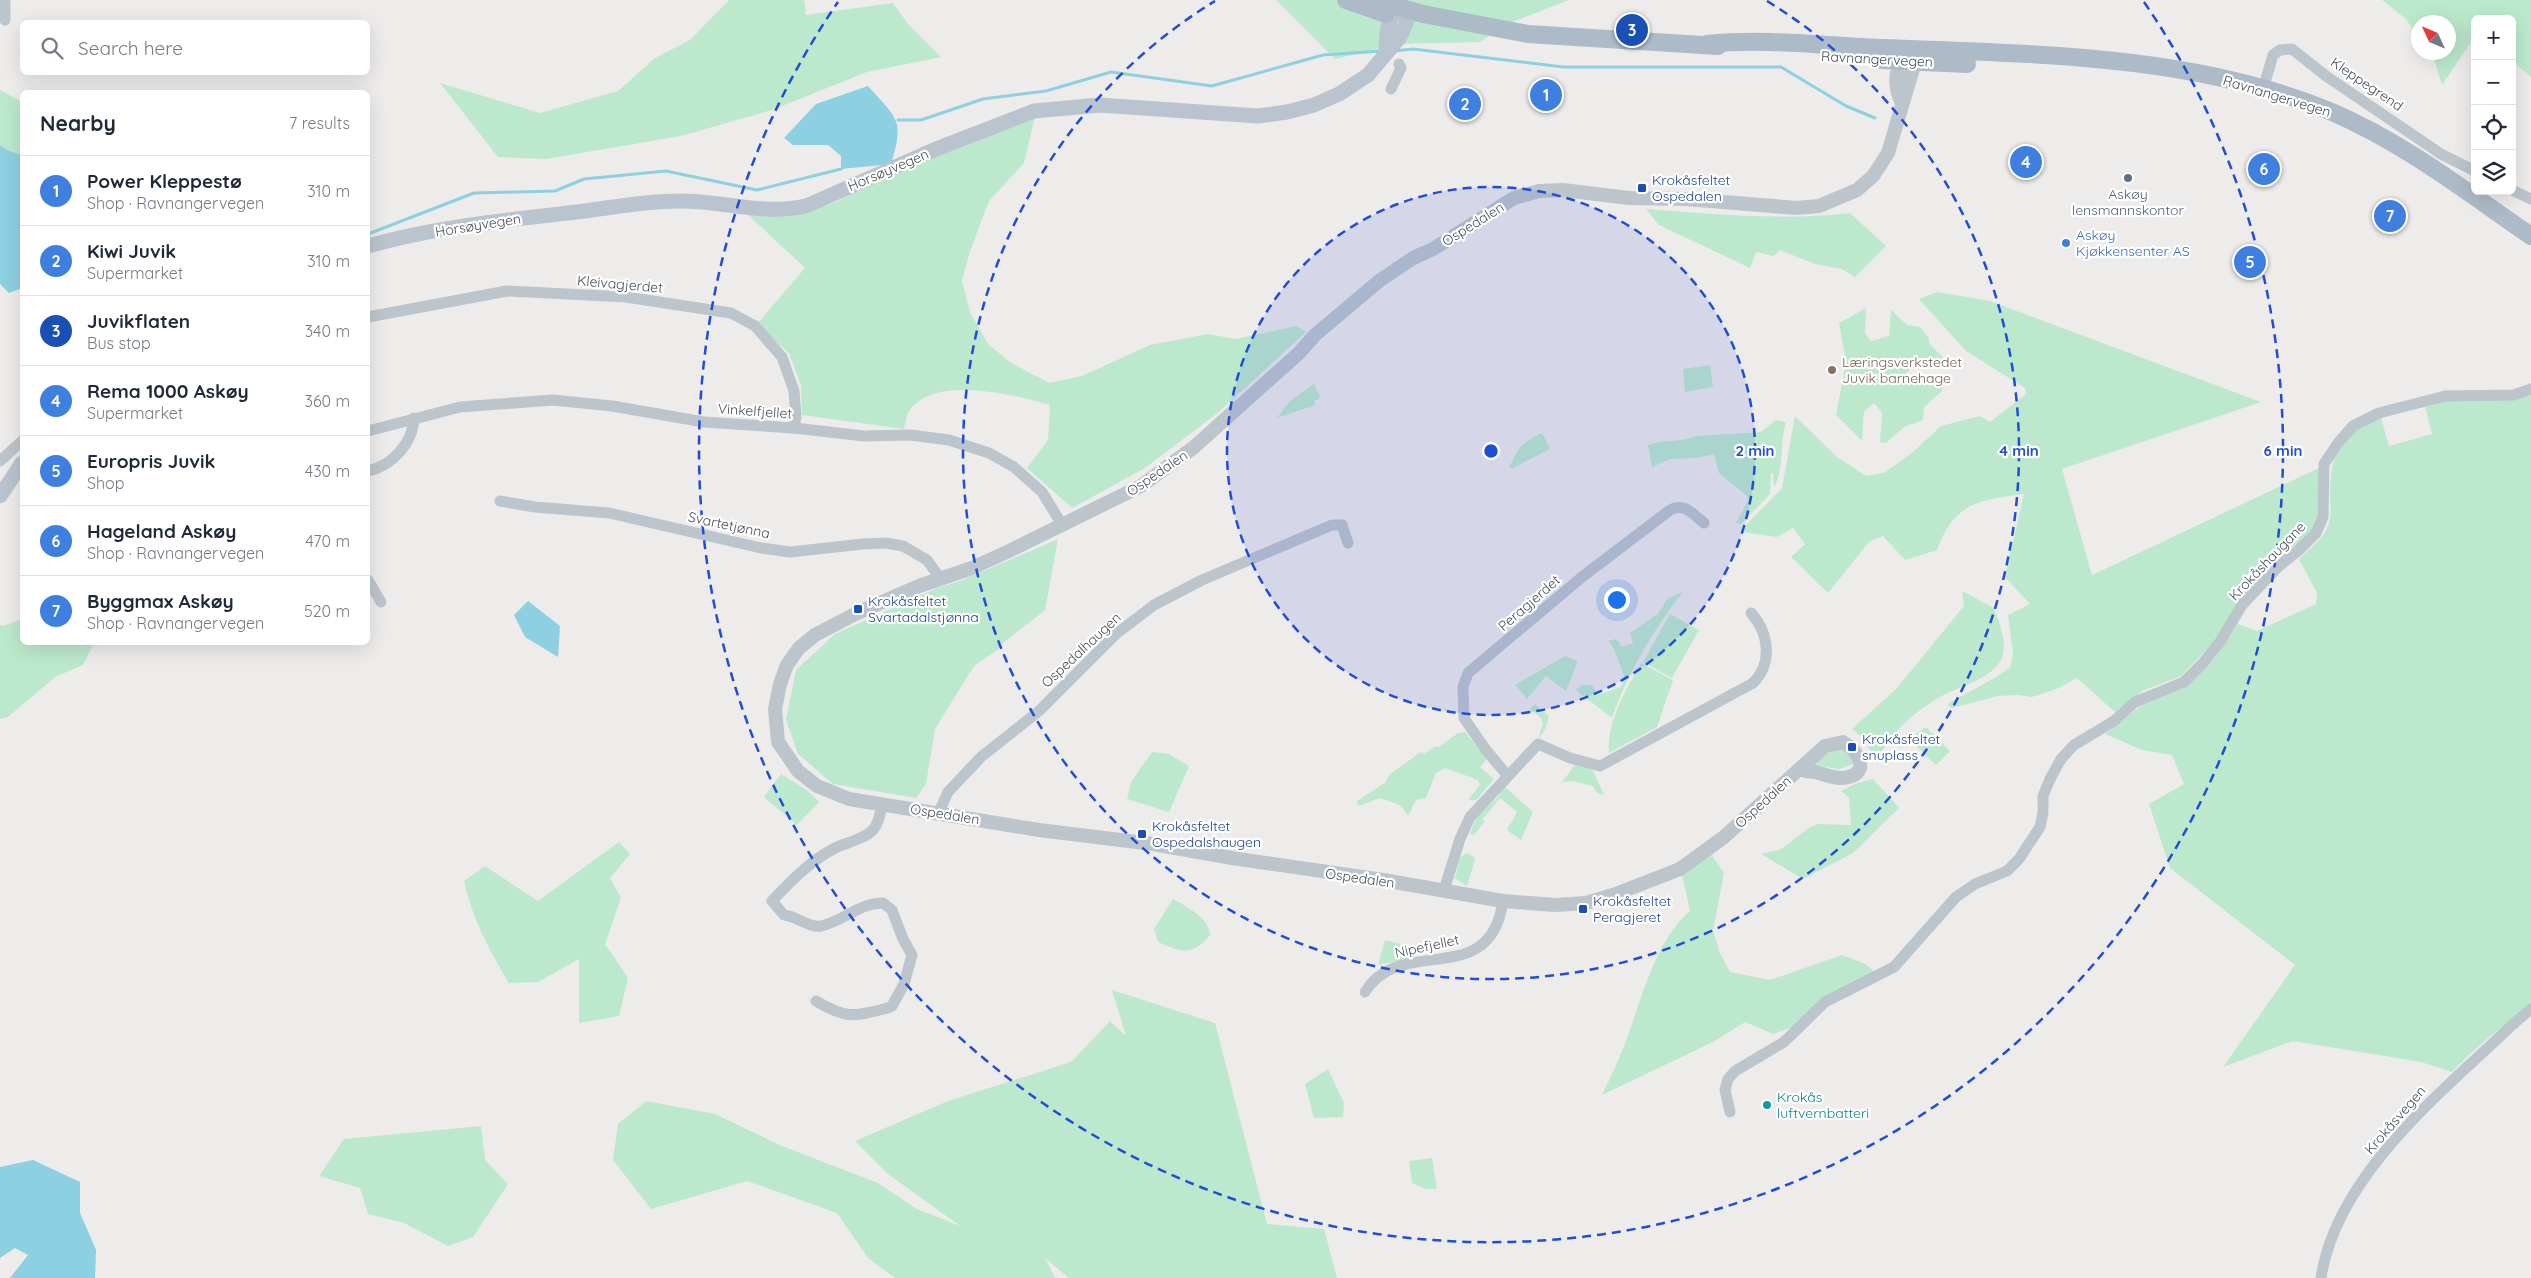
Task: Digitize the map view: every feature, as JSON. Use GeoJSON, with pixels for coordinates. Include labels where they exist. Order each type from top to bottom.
{"type":"FeatureCollection","features":[{"type":"Feature","properties":{"kind":"main road","name":"Ravnangervegen"},"geometry":{"type":"LineString","coordinates":[[1346,0],[1400,15],[1528,34],[1707,44],[1729,42],[1907,57],[2091,58],[2184,72],[2263,89],[2308,103],[2374,132],[2432,168],[2531,236]]}},
{"type":"Feature","properties":{"kind":"main road","name":"Ravnangervegen"},"geometry":{"type":"LineString","coordinates":[[1373,0],[1400,15]]}},
{"type":"Feature","properties":{"kind":"main road","name":"Horsøyvegen"},"geometry":{"type":"LineString","coordinates":[[370,246],[415,235],[484,223],[666,201],[791,210],[806,206],[936,149],[1034,111],[1100,105],[1251,116],[1273,114],[1305,107],[1339,94],[1368,75],[1386,51],[1386,33],[1400,15]]}},
{"type":"Feature","properties":{"kind":"main road"},"geometry":{"type":"LineString","coordinates":[[0,496],[20,465]]}},
{"type":"Feature","properties":{"kind":"street"},"geometry":{"type":"LineString","coordinates":[[5,0],[5,20]]}},
{"type":"Feature","properties":{"kind":"street","name":"Kleppegrend"},"geometry":{"type":"LineString","coordinates":[[2263,89],[2273,55],[2280,50],[2292,49],[2326,76],[2441,154],[2471,169]]}},
{"type":"Feature","properties":{"kind":"street","name":"Ospedalen"},"geometry":{"type":"LineString","coordinates":[[1800,769],[1694,861],[1666,876],[1630,890],[1586,902],[1556,905],[1503,901],[1153,844],[1039,830],[882,805],[834,794],[817,786],[798,771],[782,749],[776,735],[776,697],[787,665],[799,648],[815,635],[857,613],[940,578],[972,568],[1063,526],[1123,496],[1162,472],[1193,448],[1299,353],[1315,335],[1379,282],[1413,258],[1428,252],[1514,198],[1539,191],[1563,190],[1629,198],[1686,199],[1797,208],[1819,206],[1857,190],[1873,176],[1888,153],[1902,104],[1909,88],[1907,57]]}},
{"type":"Feature","properties":{"kind":"street"},"geometry":{"type":"LineString","coordinates":[[1391,89],[1401,68],[1399,64]]}},
{"type":"Feature","properties":{"kind":"street"},"geometry":{"type":"LineString","coordinates":[[2516,192],[2531,199]]}},
{"type":"Feature","properties":{"kind":"street","name":"Kleivagjerdet"},"geometry":{"type":"LineString","coordinates":[[370,317],[507,291],[626,296],[731,313],[755,326],[782,357],[794,391],[796,417],[794,428]]}},
{"type":"Feature","properties":{"kind":"street","name":"Krokåshaugane"},"geometry":{"type":"LineString","coordinates":[[1730,1112],[1725,1090],[1728,1079],[1735,1071],[1784,1042],[1825,1002],[1894,967],[1956,897],[1975,884],[2007,871],[2019,859],[2040,826],[2043,813],[2043,796],[2050,779],[2061,759],[2074,745],[2114,721],[2135,702],[2184,682],[2203,663],[2220,642],[2242,605],[2279,566],[2316,533],[2323,517],[2324,464],[2338,443],[2353,426],[2379,413],[2445,396],[2514,395],[2531,389]]}},
{"type":"Feature","properties":{"kind":"street","name":"Vinkelfjellet"},"geometry":{"type":"LineString","coordinates":[[370,430],[414,418],[481,404],[553,400],[612,406],[704,422],[794,428],[864,436],[910,435],[948,440],[998,457],[1027,478],[1045,496],[1063,526]]}},
{"type":"Feature","properties":{"kind":"street"},"geometry":{"type":"LineString","coordinates":[[370,470],[378,468],[397,454],[408,440],[414,418]]}},
{"type":"Feature","properties":{"kind":"street"},"geometry":{"type":"LineString","coordinates":[[0,461],[20,443]]}},
{"type":"Feature","properties":{"kind":"street","name":"Svartetjønna"},"geometry":{"type":"LineString","coordinates":[[500,501],[535,507],[609,513],[761,548],[790,552],[886,543],[903,546],[927,560],[940,578]]}},
{"type":"Feature","properties":{"kind":"street","name":"Peragjerdet"},"geometry":{"type":"LineString","coordinates":[[1507,775],[1486,750],[1464,718],[1463,687],[1468,673],[1582,577],[1676,506],[1682,506],[1704,523]]}},
{"type":"Feature","properties":{"kind":"street","name":"Ospedalhaugen"},"geometry":{"type":"LineString","coordinates":[[938,814],[948,792],[981,757],[1039,711],[1116,634],[1154,605],[1202,580],[1332,525],[1342,524],[1348,543]]}},
{"type":"Feature","properties":{"kind":"street"},"geometry":{"type":"LineString","coordinates":[[370,583],[381,602]]}},
{"type":"Feature","properties":{"kind":"street"},"geometry":{"type":"LineString","coordinates":[[1444,890],[1460,839],[1470,817],[1507,775],[1538,744],[1570,758],[1600,766],[1748,687],[1762,672],[1767,643],[1760,624],[1752,613]]}},
{"type":"Feature","properties":{"kind":"street"},"geometry":{"type":"LineString","coordinates":[[816,1001],[842,1015],[857,1016],[892,1006],[904,984],[912,955],[892,910],[883,903],[868,904],[820,926],[812,926],[790,915],[784,915],[772,901],[807,867],[834,849],[863,837],[872,831],[880,816],[882,805]]}},
{"type":"Feature","properties":{"kind":"street","name":"Nipefjellet"},"geometry":{"type":"LineString","coordinates":[[1365,992],[1375,978],[1384,972],[1407,964],[1458,955],[1482,946],[1495,932],[1503,901]]}},
{"type":"Feature","properties":{"kind":"street","name":"Krokåsvegen"},"geometry":{"type":"LineString","coordinates":[[2321,1278],[2335,1227],[2352,1194],[2383,1155],[2447,1084],[2531,1009]]}},
{"type":"Feature","properties":{"kind":"green space"},"geometry":{"type":"Polygon","coordinates":[[[729,0],[804,0],[806,15],[893,3],[908,24],[941,57],[867,72],[772,110],[681,136],[546,159],[498,157],[440,83],[540,113],[618,91],[655,58],[690,40],[729,0]]]}},
{"type":"Feature","properties":{"kind":"green space"},"geometry":{"type":"Polygon","coordinates":[[[1276,0],[1569,0],[1507,24],[1480,42],[1396,44],[1335,59],[1276,0]]]}},
{"type":"Feature","properties":{"kind":"green space"},"geometry":{"type":"Polygon","coordinates":[[[2382,0],[2531,0],[2531,77],[2516,64],[2516,15],[2471,15],[2471,42],[2442,85],[2434,60],[2456,60],[2456,15],[2411,15],[2411,26],[2406,19],[2382,0]]]}},
{"type":"Feature","properties":{"kind":"green space"},"geometry":{"type":"Polygon","coordinates":[[[0,90],[20,101],[20,154],[7,150],[0,145],[0,90]]]}},
{"type":"Feature","properties":{"kind":"green space"},"geometry":{"type":"Polygon","coordinates":[[[1035,117],[1024,163],[989,201],[970,251],[962,280],[970,312],[988,344],[1010,362],[1049,383],[1082,376],[1150,345],[1208,334],[1236,339],[1297,326],[1306,332],[1220,411],[1145,468],[1072,508],[1027,468],[1048,440],[1050,405],[1017,396],[974,390],[954,390],[935,393],[919,401],[908,413],[904,429],[802,415],[801,386],[789,353],[756,325],[805,268],[747,214],[800,213],[833,203],[943,152],[1035,117]]]}},
{"type":"Feature","properties":{"kind":"green space"},"geometry":{"type":"Polygon","coordinates":[[[1646,209],[1774,217],[1850,213],[1886,246],[1855,277],[1842,269],[1815,264],[1780,250],[1774,256],[1756,252],[1750,268],[1659,225],[1646,209]]]}},
{"type":"Feature","properties":{"kind":"green space"},"geometry":{"type":"Polygon","coordinates":[[[1937,292],[1990,301],[2261,402],[2062,469],[2092,575],[2319,468],[2319,523],[2222,634],[2181,676],[2142,691],[2117,714],[2077,678],[2059,688],[2032,697],[2018,695],[1998,696],[1952,708],[1948,706],[1949,703],[1998,676],[2010,667],[2013,654],[2008,615],[2030,604],[2005,577],[2024,494],[1993,499],[1970,507],[1951,522],[1937,550],[1905,560],[1883,536],[1869,542],[1828,593],[1791,557],[1805,544],[1793,528],[1777,537],[1742,532],[1747,524],[1782,488],[1795,416],[1837,457],[1866,476],[1884,473],[1913,452],[1941,426],[1980,416],[1990,422],[2026,394],[2025,388],[1966,351],[1919,299],[1937,292]]]}},
{"type":"Feature","properties":{"kind":"green space"},"geometry":{"type":"Polygon","coordinates":[[[1866,308],[1865,333],[1871,341],[1889,336],[1891,310],[1907,325],[1920,327],[1929,338],[1929,343],[1945,360],[1944,367],[1915,365],[1906,373],[1914,383],[1943,385],[1942,391],[1924,407],[1923,420],[1904,427],[1886,443],[1880,442],[1882,413],[1874,403],[1864,412],[1862,441],[1836,415],[1846,362],[1839,323],[1866,308]]]}},
{"type":"Feature","properties":{"kind":"green space"},"geometry":{"type":"Polygon","coordinates":[[[1710,365],[1713,387],[1685,392],[1683,369],[1710,365]]]}},
{"type":"Feature","properties":{"kind":"green space"},"geometry":{"type":"Polygon","coordinates":[[[1314,384],[1321,398],[1314,401],[1315,405],[1277,418],[1289,402],[1314,384]]]}},
{"type":"Feature","properties":{"kind":"green space"},"geometry":{"type":"Polygon","coordinates":[[[2531,391],[2531,1008],[2489,1037],[2452,1072],[2421,1062],[2293,1041],[2223,1067],[2295,965],[2170,868],[2149,804],[2184,784],[2172,755],[2142,750],[2105,734],[2147,701],[2194,679],[2215,658],[2238,624],[2257,631],[2316,604],[2317,593],[2299,559],[2318,541],[2329,525],[2332,468],[2339,448],[2345,439],[2366,425],[2381,418],[2389,446],[2432,434],[2425,406],[2460,396],[2531,391]]]}},
{"type":"Feature","properties":{"kind":"green space"},"geometry":{"type":"Polygon","coordinates":[[[1776,420],[1786,422],[1780,472],[1774,488],[1773,473],[1771,473],[1770,494],[1741,524],[1736,523],[1748,500],[1747,496],[1719,473],[1714,454],[1696,458],[1670,459],[1652,467],[1648,445],[1684,440],[1696,436],[1761,432],[1776,420]]]}},
{"type":"Feature","properties":{"kind":"green space"},"geometry":{"type":"Polygon","coordinates":[[[1542,433],[1550,449],[1513,468],[1509,468],[1521,446],[1542,433]]]}},
{"type":"Feature","properties":{"kind":"green space"},"geometry":{"type":"Polygon","coordinates":[[[1058,539],[1045,610],[999,646],[1000,648],[974,666],[935,729],[926,784],[916,798],[833,784],[798,754],[786,720],[796,670],[835,634],[937,588],[963,580],[1058,539]]]}},
{"type":"Feature","properties":{"kind":"green space"},"geometry":{"type":"Polygon","coordinates":[[[1684,591],[1662,620],[1643,651],[1618,701],[1612,718],[1576,690],[1581,685],[1592,685],[1598,695],[1620,687],[1625,679],[1615,651],[1609,641],[1616,639],[1622,647],[1633,643],[1630,633],[1658,614],[1667,599],[1684,591]]]}},
{"type":"Feature","properties":{"kind":"green space"},"geometry":{"type":"Polygon","coordinates":[[[1962,591],[1994,608],[2004,641],[2001,660],[1990,673],[1982,678],[1940,697],[1922,709],[1905,722],[1878,757],[1873,756],[1864,739],[1852,729],[1897,688],[1964,606],[1962,591]]]}},
{"type":"Feature","properties":{"kind":"green space"},"geometry":{"type":"Polygon","coordinates":[[[1670,614],[1699,630],[1672,678],[1643,662],[1670,614]]]}},
{"type":"Feature","properties":{"kind":"green space"},"geometry":{"type":"Polygon","coordinates":[[[20,620],[20,645],[93,645],[83,665],[55,677],[8,717],[0,719],[0,625],[3,626],[20,620]]]}},
{"type":"Feature","properties":{"kind":"green space"},"geometry":{"type":"Polygon","coordinates":[[[1565,656],[1578,661],[1566,691],[1546,676],[1527,699],[1515,685],[1565,656]]]}},
{"type":"Feature","properties":{"kind":"green space"},"geometry":{"type":"Polygon","coordinates":[[[1641,663],[1673,680],[1657,727],[1609,753],[1609,741],[1614,717],[1641,663]]]}},
{"type":"Feature","properties":{"kind":"green space"},"geometry":{"type":"Polygon","coordinates":[[[1535,704],[1549,716],[1546,728],[1538,740],[1543,723],[1541,718],[1530,709],[1535,704]]]}},
{"type":"Feature","properties":{"kind":"green space"},"geometry":{"type":"Polygon","coordinates":[[[1926,727],[1950,751],[1936,765],[1909,739],[1926,727]]]}},
{"type":"Feature","properties":{"kind":"green space"},"geometry":{"type":"Polygon","coordinates":[[[1465,732],[1487,759],[1480,767],[1494,779],[1476,800],[1468,800],[1480,785],[1478,780],[1445,768],[1436,773],[1426,798],[1416,800],[1408,816],[1400,805],[1380,798],[1358,806],[1357,801],[1386,782],[1389,775],[1421,752],[1424,754],[1436,746],[1439,747],[1458,733],[1465,732]]]}},
{"type":"Feature","properties":{"kind":"green space"},"geometry":{"type":"Polygon","coordinates":[[[1833,749],[1848,749],[1854,764],[1839,769],[1813,765],[1833,749]]]}},
{"type":"Feature","properties":{"kind":"green space"},"geometry":{"type":"Polygon","coordinates":[[[1152,752],[1169,754],[1189,766],[1169,812],[1127,799],[1131,782],[1152,752]]]}},
{"type":"Feature","properties":{"kind":"green space"},"geometry":{"type":"Polygon","coordinates":[[[1575,765],[1592,769],[1604,795],[1597,793],[1593,786],[1572,781],[1562,782],[1575,765]]]}},
{"type":"Feature","properties":{"kind":"green space"},"geometry":{"type":"Polygon","coordinates":[[[781,774],[808,791],[819,802],[797,825],[764,797],[781,774]]]}},
{"type":"Feature","properties":{"kind":"green space"},"geometry":{"type":"Polygon","coordinates":[[[1873,779],[1899,808],[1853,853],[1803,879],[1761,854],[1781,849],[1810,827],[1818,824],[1851,825],[1849,798],[1841,791],[1857,783],[1873,779]]]}},
{"type":"Feature","properties":{"kind":"green space"},"geometry":{"type":"Polygon","coordinates":[[[1504,786],[1533,812],[1521,840],[1507,830],[1517,812],[1500,798],[1482,820],[1485,821],[1474,835],[1470,834],[1477,816],[1500,795],[1498,793],[1504,786]]]}},
{"type":"Feature","properties":{"kind":"green space"},"geometry":{"type":"Polygon","coordinates":[[[619,842],[630,854],[610,878],[621,898],[605,944],[628,978],[619,1016],[579,1023],[579,959],[538,982],[509,983],[482,934],[467,895],[464,881],[485,866],[538,901],[619,842]]]}},
{"type":"Feature","properties":{"kind":"green space"},"geometry":{"type":"Polygon","coordinates":[[[1466,853],[1474,857],[1475,860],[1467,886],[1455,878],[1460,858],[1466,853]]]}},
{"type":"Feature","properties":{"kind":"green space"},"geometry":{"type":"Polygon","coordinates":[[[1711,854],[1724,873],[1713,931],[1720,953],[1730,972],[1770,980],[1842,955],[1865,964],[1878,974],[1801,1024],[1773,1034],[1745,1022],[1713,1042],[1602,1095],[1621,1053],[1659,953],[1678,923],[1690,911],[1682,875],[1711,854]]]}},
{"type":"Feature","properties":{"kind":"green space"},"geometry":{"type":"Polygon","coordinates":[[[1173,899],[1185,905],[1202,918],[1209,929],[1210,935],[1198,947],[1192,950],[1180,950],[1158,942],[1154,929],[1173,899]]]}},
{"type":"Feature","properties":{"kind":"green space"},"geometry":{"type":"Polygon","coordinates":[[[1385,940],[1401,944],[1408,959],[1378,965],[1385,940]]]}},
{"type":"Feature","properties":{"kind":"green space"},"geometry":{"type":"Polygon","coordinates":[[[1112,990],[1215,1023],[1267,1224],[1324,1229],[1337,1278],[1069,1278],[1045,1258],[1055,1278],[895,1278],[868,1258],[837,1213],[747,1181],[651,1209],[613,1160],[618,1124],[646,1101],[715,1114],[782,1146],[878,1183],[917,1209],[960,1226],[888,1174],[855,1141],[948,1101],[1071,1062],[1110,1021],[1126,1036],[1112,990]]]}},
{"type":"Feature","properties":{"kind":"green space"},"geometry":{"type":"Polygon","coordinates":[[[1328,1069],[1344,1103],[1343,1117],[1314,1118],[1305,1084],[1328,1069]]]}},
{"type":"Feature","properties":{"kind":"green space"},"geometry":{"type":"Polygon","coordinates":[[[481,1126],[485,1160],[508,1184],[473,1237],[448,1246],[404,1223],[368,1214],[360,1188],[319,1176],[344,1139],[481,1126]]]}},
{"type":"Feature","properties":{"kind":"green space"},"geometry":{"type":"Polygon","coordinates":[[[1432,1158],[1437,1189],[1426,1189],[1412,1183],[1409,1161],[1432,1158]]]}},
{"type":"Feature","properties":{"kind":"water"},"geometry":{"type":"Polygon","coordinates":[[[868,86],[896,120],[898,128],[897,137],[891,164],[841,169],[841,156],[828,145],[793,145],[784,138],[816,104],[868,86]]]}},
{"type":"Feature","properties":{"kind":"water"},"geometry":{"type":"Polygon","coordinates":[[[0,145],[7,150],[20,154],[20,289],[9,293],[0,284],[0,145]]]}},
{"type":"Feature","properties":{"kind":"water"},"geometry":{"type":"Polygon","coordinates":[[[528,601],[560,626],[558,657],[525,637],[514,615],[528,601]]]}},
{"type":"Feature","properties":{"kind":"water"},"geometry":{"type":"Polygon","coordinates":[[[33,1160],[80,1182],[80,1213],[96,1250],[95,1278],[10,1278],[28,1255],[15,1248],[0,1258],[0,1167],[33,1160]]]}},
{"type":"Feature","properties":{"kind":"waterway"},"geometry":{"type":"LineString","coordinates":[[1394,51],[1413,49],[1563,67],[1781,67],[1846,106],[1875,118]]}},
{"type":"Feature","properties":{"kind":"waterway"},"geometry":{"type":"LineString","coordinates":[[898,120],[921,120],[983,99],[1046,91],[1111,72],[1212,86],[1323,55],[1381,51]]}},
{"type":"Feature","properties":{"kind":"waterway"},"geometry":{"type":"LineString","coordinates":[[370,233],[474,193],[555,191],[584,179],[666,171],[757,190],[841,169]]}},
{"type":"Feature","properties":{"kind":"place","name":"Juvikflaten"},"geometry":{"type":"Point","coordinates":[1632,30]}},
{"type":"Feature","properties":{"kind":"place","name":"Power Kleppestø"},"geometry":{"type":"Point","coordinates":[1546,95]}},
{"type":"Feature","properties":{"kind":"place","name":"Kiwi Juvik"},"geometry":{"type":"Point","coordinates":[1465,104]}},
{"type":"Feature","properties":{"kind":"place","name":"Rema 1000 Askøy"},"geometry":{"type":"Point","coordinates":[2026,162]}},
{"type":"Feature","properties":{"kind":"place","name":"Hageland Askøy"},"geometry":{"type":"Point","coordinates":[2264,169]}},
{"type":"Feature","properties":{"kind":"place","name":"Askøy lensmannskontor"},"geometry":{"type":"Point","coordinates":[2128,178]}},
{"type":"Feature","properties":{"kind":"place","name":"Krokåsfeltet Ospedalen"},"geometry":{"type":"Point","coordinates":[1642,188]}},
{"type":"Feature","properties":{"kind":"place","name":"Byggmax Askøy"},"geometry":{"type":"Point","coordinates":[2390,216]}},
{"type":"Feature","properties":{"kind":"place","name":"Askøy Kjøkkensenter AS"},"geometry":{"type":"Point","coordinates":[2066,243]}},
{"type":"Feature","properties":{"kind":"place","name":"Europris Juvik"},"geometry":{"type":"Point","coordinates":[2250,262]}},
{"type":"Feature","properties":{"kind":"place","name":"Læringsverkstedet Juvik barnehage"},"geometry":{"type":"Point","coordinates":[1832,370]}},
{"type":"Feature","properties":{"kind":"place","name":"Krokåsfeltet Svartadalstjønna"},"geometry":{"type":"Point","coordinates":[858,609]}},
{"type":"Feature","properties":{"kind":"place","name":"Krokåsfeltet snuplass"},"geometry":{"type":"Point","coordinates":[1852,747]}},
{"type":"Feature","properties":{"kind":"place","name":"Krokåsfeltet Ospedalshaugen"},"geometry":{"type":"Point","coordinates":[1142,834]}},
{"type":"Feature","properties":{"kind":"place","name":"Krokåsfeltet Peragjeret"},"geometry":{"type":"Point","coordinates":[1583,909]}},
{"type":"Feature","properties":{"kind":"place","name":"Krokås luftvernbatteri"},"geometry":{"type":"Point","coordinates":[1767,1105]}}]}
